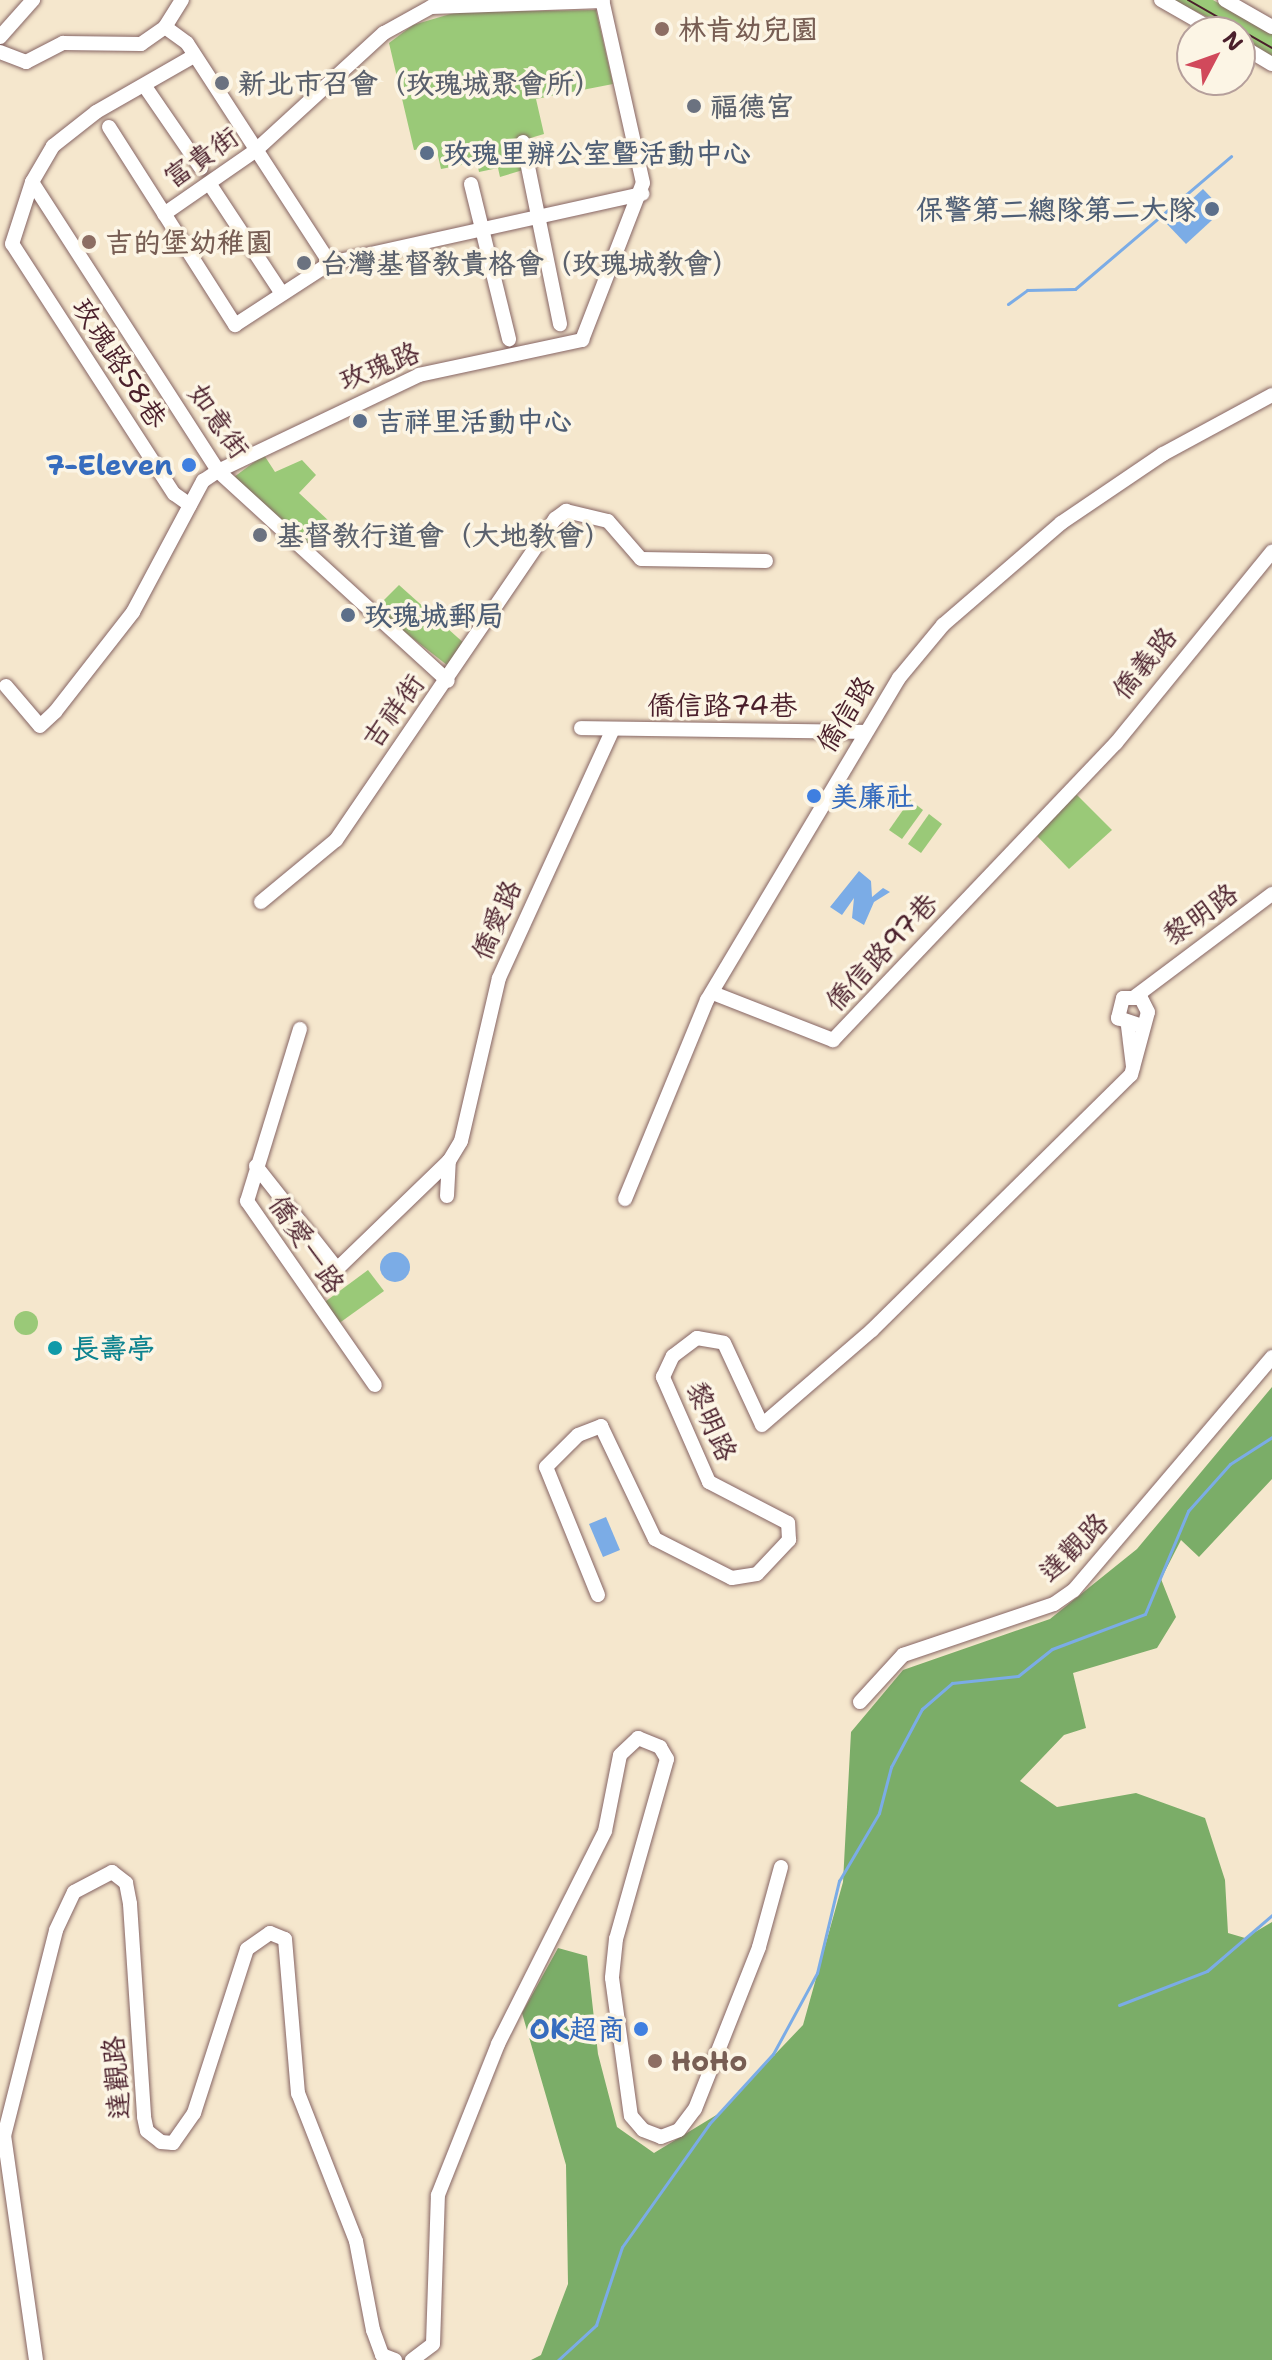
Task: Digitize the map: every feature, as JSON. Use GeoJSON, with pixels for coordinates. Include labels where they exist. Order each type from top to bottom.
{"type":"FeatureCollection","features":[{"type":"Feature","properties":{"kind":"street"},"geometry":{"type":"LineString","coordinates":[[0,37],[33,0]]}},
{"type":"Feature","properties":{"kind":"street"},"geometry":{"type":"LineString","coordinates":[[0,52],[26,62],[63,43],[141,44],[165,27],[182,0]]}},
{"type":"Feature","properties":{"kind":"street"},"geometry":{"type":"LineString","coordinates":[[1161,0],[1189,16]]}},
{"type":"Feature","properties":{"kind":"street"},"geometry":{"type":"LineString","coordinates":[[1225,0],[1272,27]]}},
{"type":"Feature","properties":{"kind":"street"},"geometry":{"type":"LineString","coordinates":[[109,127],[235,325],[281,292],[330,263],[642,194],[602,1]]}},
{"type":"Feature","properties":{"kind":"street","name":"富貴街"},"geometry":{"type":"LineString","coordinates":[[164,214],[211,186],[255,151],[384,33],[431,7],[602,1]]}},
{"type":"Feature","properties":{"kind":"street"},"geometry":{"type":"LineString","coordinates":[[165,27],[192,57],[330,263]]}},
{"type":"Feature","properties":{"kind":"street"},"geometry":{"type":"LineString","coordinates":[[32,182],[53,146],[96,112],[146,88],[192,57]]}},
{"type":"Feature","properties":{"kind":"street"},"geometry":{"type":"LineString","coordinates":[[146,88],[201,168]]}},
{"type":"Feature","properties":{"kind":"street"},"geometry":{"type":"LineString","coordinates":[[523,142],[560,324]]}},
{"type":"Feature","properties":{"kind":"street","name":"玫瑰路58巷"},"geometry":{"type":"LineString","coordinates":[[32,182],[12,244],[174,494],[190,505]]}},
{"type":"Feature","properties":{"kind":"street","name":"如意街"},"geometry":{"type":"LineString","coordinates":[[32,182],[218,471],[448,681]]}},
{"type":"Feature","properties":{"kind":"street"},"geometry":{"type":"LineString","coordinates":[[471,184],[509,339]]}},
{"type":"Feature","properties":{"kind":"street"},"geometry":{"type":"LineString","coordinates":[[211,186],[281,292]]}},
{"type":"Feature","properties":{"kind":"street","name":"玫瑰路"},"geometry":{"type":"LineString","coordinates":[[6,686],[40,726],[55,712],[133,612],[203,481],[218,471],[419,375],[582,340],[642,194]]}},
{"type":"Feature","properties":{"kind":"street","name":"僑信路"},"geometry":{"type":"LineString","coordinates":[[625,1199],[713,993],[863,732],[943,625],[1041,539],[1118,482],[1272,395]]}},
{"type":"Feature","properties":{"kind":"street","name":"吉祥街"},"geometry":{"type":"LineString","coordinates":[[261,902],[321,859],[448,681],[547,531],[566,511],[608,521],[641,559],[766,561]]}},
{"type":"Feature","properties":{"kind":"street","name":"僑義路"},"geometry":{"type":"LineString","coordinates":[[1054,805],[1116,743],[1272,552]]}},
{"type":"Feature","properties":{"kind":"street","name":"僑信路74巷"},"geometry":{"type":"LineString","coordinates":[[581,728],[612,731],[863,732]]}},
{"type":"Feature","properties":{"kind":"street","name":"僑愛路"},"geometry":{"type":"LineString","coordinates":[[449,1161],[461,1141],[499,978],[612,731]]}},
{"type":"Feature","properties":{"kind":"street","name":"僑信路97巷"},"geometry":{"type":"LineString","coordinates":[[713,993],[833,1040],[1054,805]]}},
{"type":"Feature","properties":{"kind":"street","name":"黎明路"},"geometry":{"type":"LineString","coordinates":[[598,1595],[546,1467],[578,1435],[592,1426],[608,1430],[655,1539],[732,1578],[757,1574],[789,1540],[788,1523],[709,1482],[663,1377],[673,1356],[697,1338],[724,1343],[762,1425],[1085,1127],[1133,1067],[1134,1026],[1118,1005],[1140,998],[1159,975],[1272,894]]}},
{"type":"Feature","properties":{"kind":"street","name":"黎明路"},"geometry":{"type":"LineString","coordinates":[[1134,1026],[1148,1012],[1140,998]]}},
{"type":"Feature","properties":{"kind":"street","name":"僑愛一路"},"geometry":{"type":"LineString","coordinates":[[300,1029],[256,1166],[251,1213],[375,1385]]}},
{"type":"Feature","properties":{"kind":"street"},"geometry":{"type":"LineString","coordinates":[[256,1166],[337,1269],[449,1161]]}},
{"type":"Feature","properties":{"kind":"street"},"geometry":{"type":"LineString","coordinates":[[447,1196],[449,1161]]}},
{"type":"Feature","properties":{"kind":"street","name":"達觀路"},"geometry":{"type":"LineString","coordinates":[[860,1702],[903,1655],[1054,1604],[1074,1590],[1272,1357]]}},
{"type":"Feature","properties":{"kind":"street"},"geometry":{"type":"LineString","coordinates":[[412,2360],[433,2344],[438,2195],[498,2044],[605,1831],[620,1755],[638,1738],[660,1747],[667,1759],[616,1939],[612,1978],[628,2102],[643,2130],[661,2137],[679,2130],[695,2109],[759,1947],[781,1867]]}},
{"type":"Feature","properties":{"kind":"street","name":"達觀路"},"geometry":{"type":"LineString","coordinates":[[36,2360],[4,2136],[56,1930],[74,1892],[112,1872],[126,1883],[130,1904],[144,2117],[147,2131],[161,2142],[173,2143],[194,2113],[247,1949],[270,1933],[285,1939],[298,2093],[356,2241],[382,2355],[395,2360]]}},
{"type":"Feature","properties":{"kind":"green space"},"geometry":{"type":"Polygon","coordinates":[[[1171,0],[1213,0],[1241,16],[1206,16],[1171,0]]]}},
{"type":"Feature","properties":{"kind":"green space"},"geometry":{"type":"Polygon","coordinates":[[[596,10],[613,84],[536,99],[544,134],[517,142],[523,170],[500,177],[498,168],[479,172],[477,162],[441,169],[436,147],[414,150],[389,43],[413,25],[457,12],[596,10]]]}},
{"type":"Feature","properties":{"kind":"green space"},"geometry":{"type":"Polygon","coordinates":[[[1256,25],[1272,34],[1272,58],[1256,48],[1256,25]]]}},
{"type":"Feature","properties":{"kind":"green space"},"geometry":{"type":"Polygon","coordinates":[[[264,455],[275,472],[302,460],[316,475],[299,493],[331,523],[309,548],[234,477],[264,455]]]}},
{"type":"Feature","properties":{"kind":"green space"},"geometry":{"type":"Polygon","coordinates":[[[399,585],[466,645],[447,665],[375,609],[399,585]]]}},
{"type":"Feature","properties":{"kind":"green space"},"geometry":{"type":"Polygon","coordinates":[[[1075,793],[1112,830],[1069,869],[1036,835],[1075,793]]]}},
{"type":"Feature","properties":{"kind":"green space"},"geometry":{"type":"Polygon","coordinates":[[[910,800],[923,810],[902,839],[889,830],[910,800]]]}},
{"type":"Feature","properties":{"kind":"green space"},"geometry":{"type":"Polygon","coordinates":[[[929,814],[942,824],[921,853],[908,844],[929,814]]]}},
{"type":"Feature","properties":{"kind":"green space"},"geometry":{"type":"Polygon","coordinates":[[[368,1270],[384,1291],[338,1324],[322,1304],[368,1270]]]}},
{"type":"Feature","properties":{"kind":"green space"},"geometry":{"type":"Polygon","coordinates":[[[26,1311],[37,1318],[38,1323],[31,1334],[26,1335],[15,1328],[14,1323],[21,1312],[26,1311]]]}},
{"type":"Feature","properties":{"kind":"green space"},"geometry":{"type":"Polygon","coordinates":[[[1272,1387],[1272,1479],[1199,1557],[1181,1540],[1161,1579],[1176,1617],[1157,1648],[1073,1673],[1086,1728],[1064,1735],[1020,1781],[1057,1807],[1136,1793],[1205,1818],[1225,1880],[1228,1933],[1245,1938],[1272,1922],[1272,2360],[531,2360],[541,2355],[568,2284],[566,2165],[522,2013],[558,1948],[587,1956],[598,2054],[617,2127],[654,2153],[718,2114],[803,2025],[843,1882],[851,1732],[903,1670],[1050,1619],[1137,1549],[1272,1387]]]}},
{"type":"Feature","properties":{"kind":"water"},"geometry":{"type":"Polygon","coordinates":[[[1203,189],[1223,210],[1186,244],[1166,223],[1203,189]]]}},
{"type":"Feature","properties":{"kind":"water"},"geometry":{"type":"Polygon","coordinates":[[[859,871],[871,881],[872,897],[883,888],[890,892],[874,902],[864,925],[852,918],[854,898],[842,915],[830,907],[859,871]]]}},
{"type":"Feature","properties":{"kind":"water"},"geometry":{"type":"Polygon","coordinates":[[[395,1252],[406,1256],[410,1267],[406,1278],[395,1282],[384,1278],[380,1267],[384,1256],[395,1252]]]}},
{"type":"Feature","properties":{"kind":"water"},"geometry":{"type":"Polygon","coordinates":[[[606,1517],[620,1550],[603,1557],[589,1524],[606,1517]]]}},
{"type":"Feature","properties":{"kind":"waterway"},"geometry":{"type":"LineString","coordinates":[[1008,304],[1027,290],[1075,289],[1231,156]]}},
{"type":"Feature","properties":{"kind":"waterway"},"geometry":{"type":"LineString","coordinates":[[558,2360],[596,2325],[622,2247],[709,2124],[773,2054],[817,1973],[839,1881],[879,1813],[891,1767],[922,1709],[952,1683],[1018,1676],[1052,1649],[1145,1614],[1188,1511],[1230,1464],[1272,1437]]}},
{"type":"Feature","properties":{"kind":"waterway"},"geometry":{"type":"LineString","coordinates":[[1119,2005],[1207,1971],[1272,1915]]}},
{"type":"Feature","properties":{"kind":"tram line"},"geometry":{"type":"LineString","coordinates":[[1188,0],[1272,48]]}},
{"type":"Feature","properties":{"kind":"place","name":"林肯幼兒園"},"geometry":{"type":"Point","coordinates":[662,29]}},
{"type":"Feature","properties":{"kind":"place","name":"新北市召會（玫瑰城聚會所）"},"geometry":{"type":"Point","coordinates":[222,83]}},
{"type":"Feature","properties":{"kind":"place","name":"福德宮"},"geometry":{"type":"Point","coordinates":[694,106]}},
{"type":"Feature","properties":{"kind":"place","name":"玫瑰里辦公室暨活動中心"},"geometry":{"type":"Point","coordinates":[427,153]}},
{"type":"Feature","properties":{"kind":"place","name":"保警第二總隊第二大隊"},"geometry":{"type":"Point","coordinates":[1212,209]}},
{"type":"Feature","properties":{"kind":"place","name":"吉的堡幼稚園"},"geometry":{"type":"Point","coordinates":[89,242]}},
{"type":"Feature","properties":{"kind":"place","name":"台灣基督教貴格會（玫瑰城教會）"},"geometry":{"type":"Point","coordinates":[304,263]}},
{"type":"Feature","properties":{"kind":"place","name":"吉祥里活動中心"},"geometry":{"type":"Point","coordinates":[360,421]}},
{"type":"Feature","properties":{"kind":"place","name":"7-Eleven"},"geometry":{"type":"Point","coordinates":[189,465]}},
{"type":"Feature","properties":{"kind":"place","name":"基督教行道會（大地教會）"},"geometry":{"type":"Point","coordinates":[260,535]}},
{"type":"Feature","properties":{"kind":"place","name":"玫瑰城郵局"},"geometry":{"type":"Point","coordinates":[348,615]}},
{"type":"Feature","properties":{"kind":"place","name":"美廉社"},"geometry":{"type":"Point","coordinates":[814,796]}},
{"type":"Feature","properties":{"kind":"place","name":"長壽亭"},"geometry":{"type":"Point","coordinates":[55,1348]}},
{"type":"Feature","properties":{"kind":"place","name":"OK超商"},"geometry":{"type":"Point","coordinates":[641,2029]}},
{"type":"Feature","properties":{"kind":"place","name":"HoHo"},"geometry":{"type":"Point","coordinates":[655,2061]}}]}
